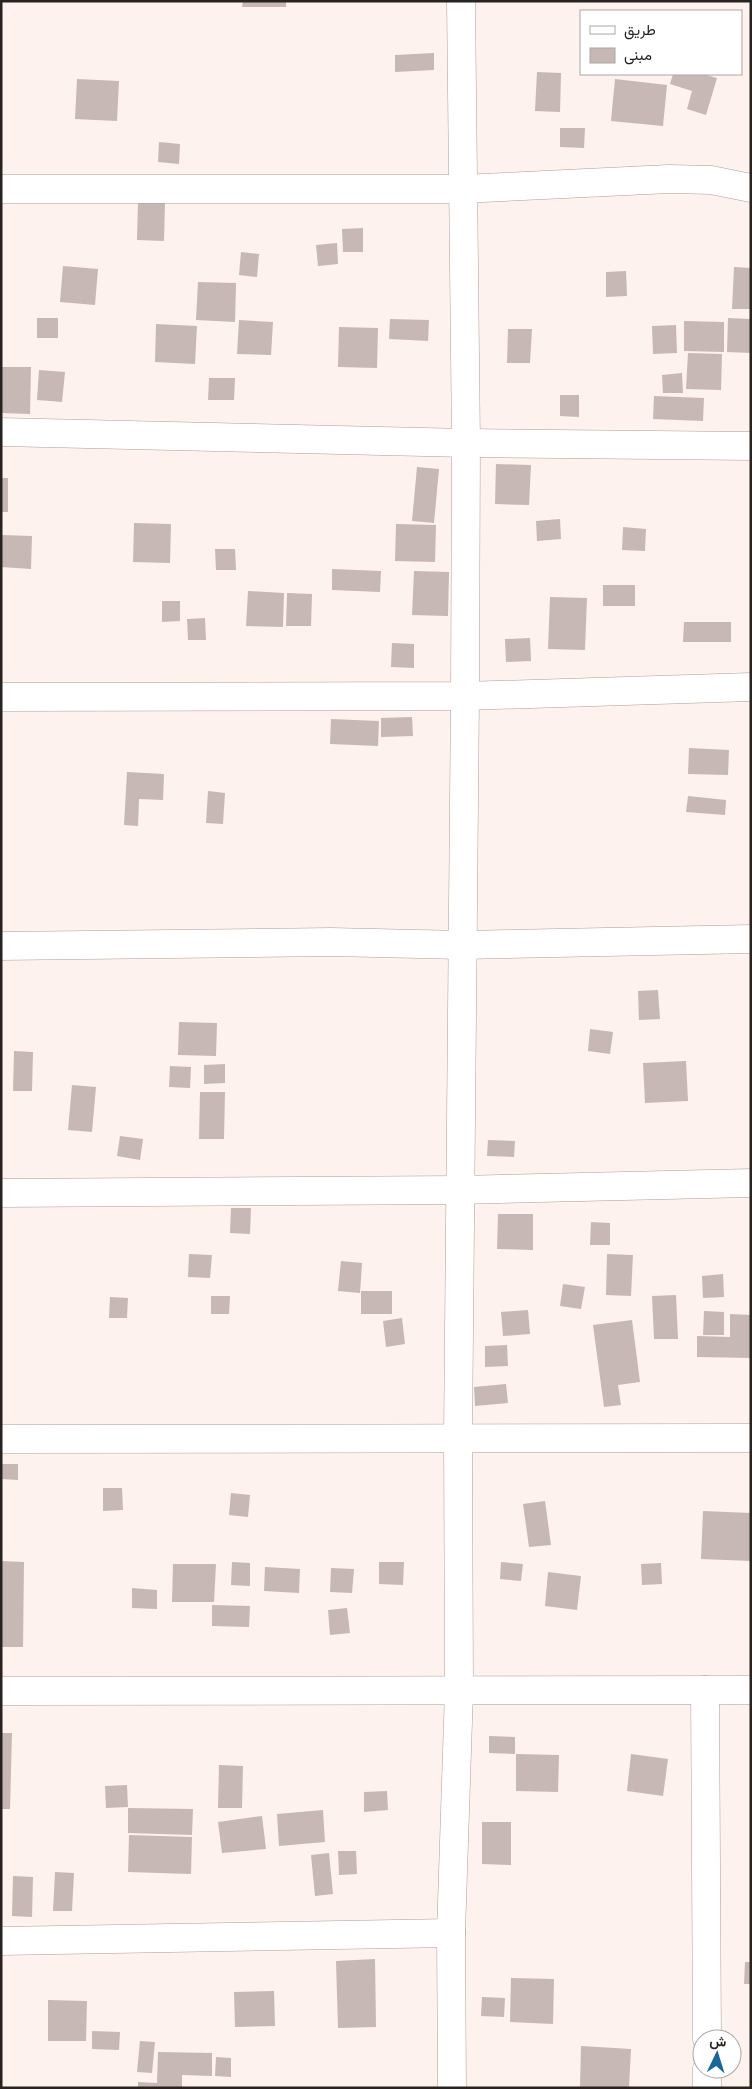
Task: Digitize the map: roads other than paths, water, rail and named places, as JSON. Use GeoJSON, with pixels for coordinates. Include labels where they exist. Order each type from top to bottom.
{"type":"FeatureCollection","features":[{"type":"Feature","properties":{"kind":"street"},"geometry":{"type":"LineString","coordinates":[[452,2088],[451,1934],[459,1691],[459,1190],[465,696],[466,443],[461,189],[461,1]]}},
{"type":"Feature","properties":{"kind":"street"},"geometry":{"type":"LineString","coordinates":[[1,189],[461,189],[670,179],[711,180],[751,188]]}},
{"type":"Feature","properties":{"kind":"street"},"geometry":{"type":"LineString","coordinates":[[1,432],[466,443],[751,446]]}},
{"type":"Feature","properties":{"kind":"street"},"geometry":{"type":"LineString","coordinates":[[1,697],[465,696],[751,686]]}},
{"type":"Feature","properties":{"kind":"street"},"geometry":{"type":"LineString","coordinates":[[1,946],[331,942],[462,945],[751,939]]}},
{"type":"Feature","properties":{"kind":"street"},"geometry":{"type":"LineString","coordinates":[[1,1193],[459,1190],[751,1183]]}},
{"type":"Feature","properties":{"kind":"street"},"geometry":{"type":"LineString","coordinates":[[1,1439],[751,1438]]}},
{"type":"Feature","properties":{"kind":"street"},"geometry":{"type":"LineString","coordinates":[[705,1690],[707,2029]]}},
{"type":"Feature","properties":{"kind":"street"},"geometry":{"type":"LineString","coordinates":[[1,1691],[751,1690]]}},
{"type":"Feature","properties":{"kind":"street"},"geometry":{"type":"LineString","coordinates":[[1,1940],[451,1934]]}}]}
